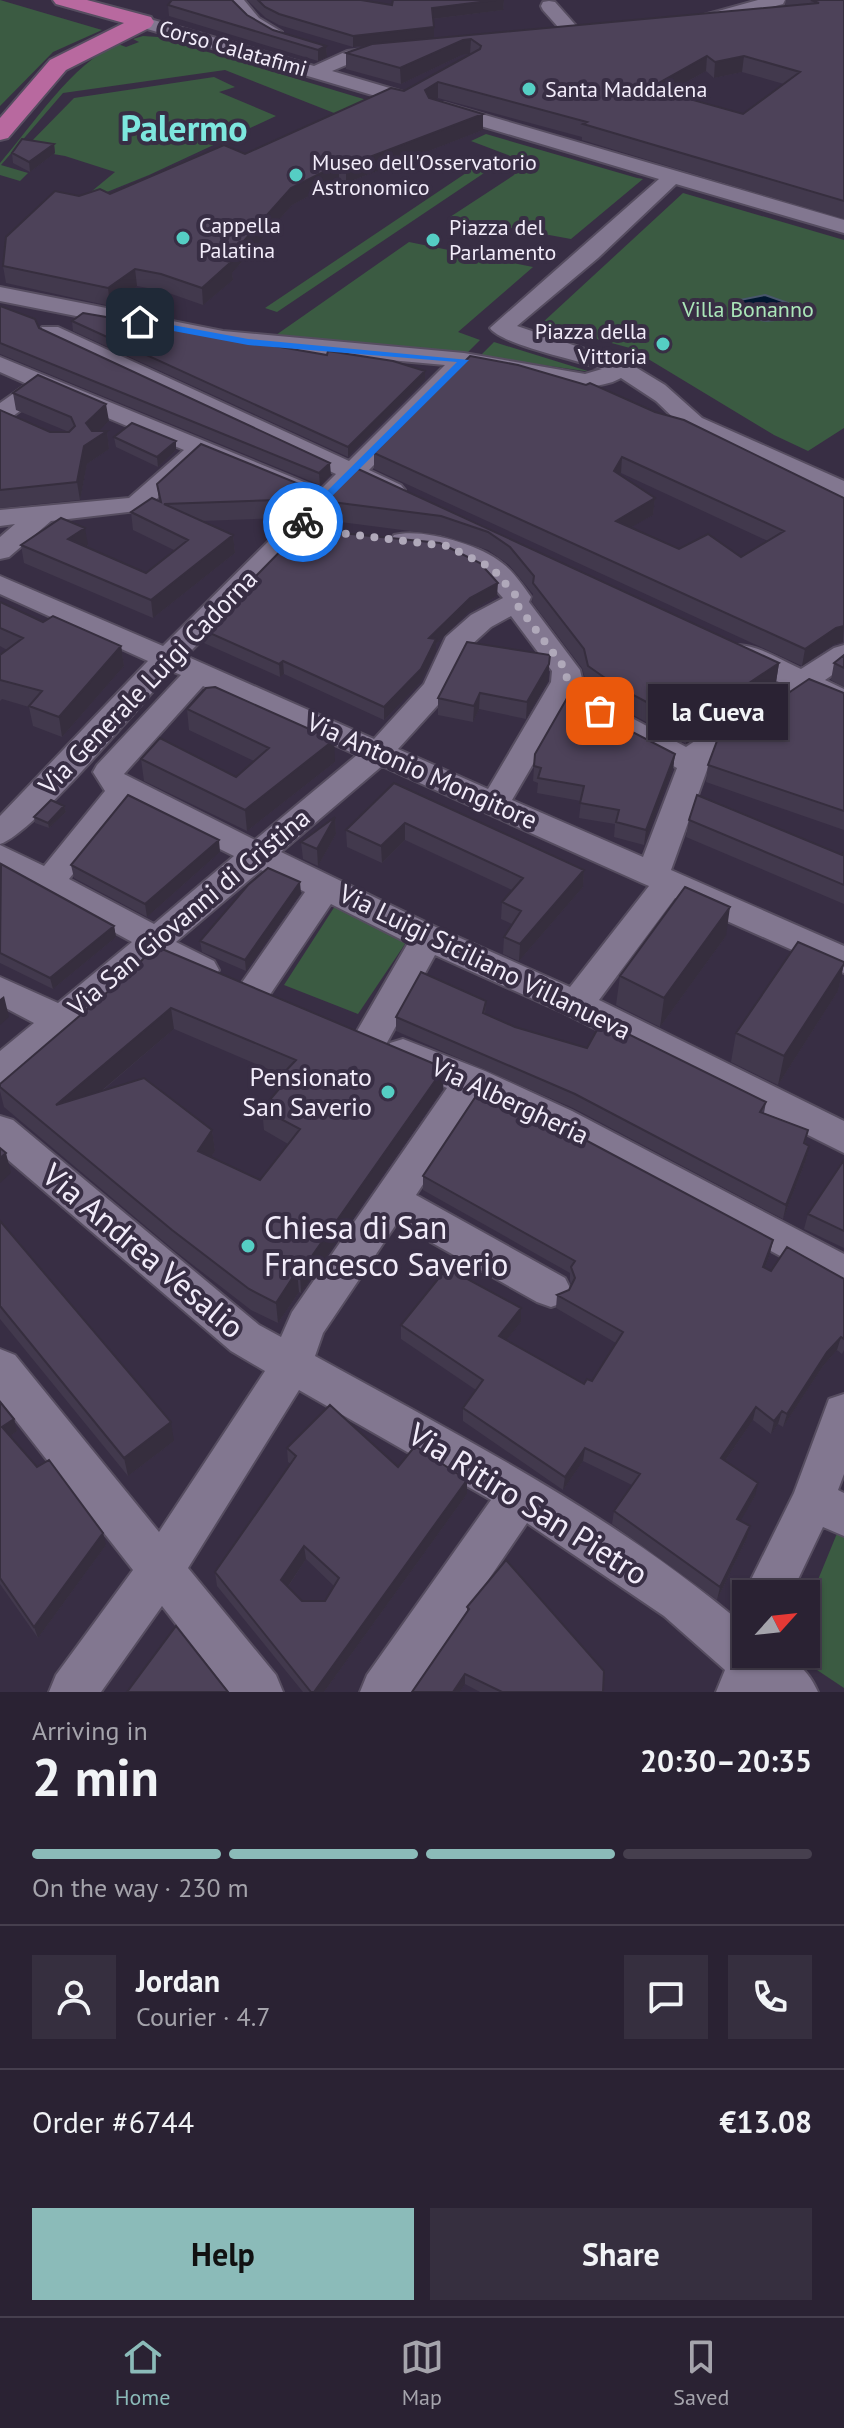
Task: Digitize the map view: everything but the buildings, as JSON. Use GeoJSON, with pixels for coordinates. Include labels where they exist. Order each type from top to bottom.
{"type":"FeatureCollection","features":[{"type":"Feature","properties":{"kind":"main road","name":"Corso Calatafimi"},"geometry":{"type":"LineString","coordinates":[[63,0],[143,22]]}},
{"type":"Feature","properties":{"kind":"main road"},"geometry":{"type":"LineString","coordinates":[[0,133],[58,65],[143,22]]}},
{"type":"Feature","properties":{"kind":"street"},"geometry":{"type":"LineString","coordinates":[[235,0],[253,22],[286,36]]}},
{"type":"Feature","properties":{"kind":"street"},"geometry":{"type":"LineString","coordinates":[[694,21],[736,13],[777,0]]}},
{"type":"Feature","properties":{"kind":"street"},"geometry":{"type":"LineString","coordinates":[[549,6],[573,33]]}},
{"type":"Feature","properties":{"kind":"street","name":"Corso Calatafimi"},"geometry":{"type":"LineString","coordinates":[[143,22],[400,97],[421,84]]}},
{"type":"Feature","properties":{"kind":"street"},"geometry":{"type":"LineString","coordinates":[[327,47],[363,53],[408,52]]}},
{"type":"Feature","properties":{"kind":"street"},"geometry":{"type":"LineString","coordinates":[[316,72],[363,53]]}},
{"type":"Feature","properties":{"kind":"street"},"geometry":{"type":"LineString","coordinates":[[437,107],[844,227]]}},
{"type":"Feature","properties":{"kind":"street"},"geometry":{"type":"LineString","coordinates":[[672,177],[590,253],[501,328],[619,369],[673,403],[681,415],[693,423]]}},
{"type":"Feature","properties":{"kind":"street"},"geometry":{"type":"LineString","coordinates":[[0,294],[248,342],[464,360],[564,378],[596,380],[841,485]]}},
{"type":"Feature","properties":{"kind":"street"},"geometry":{"type":"LineString","coordinates":[[3,365],[82,311]]}},
{"type":"Feature","properties":{"kind":"street"},"geometry":{"type":"LineString","coordinates":[[50,332],[418,502]]}},
{"type":"Feature","properties":{"kind":"street","name":"Via Generale Luigi Cadorna"},"geometry":{"type":"LineString","coordinates":[[0,833],[25,811],[168,657],[464,360]]}},
{"type":"Feature","properties":{"kind":"street"},"geometry":{"type":"LineString","coordinates":[[3,365],[45,382],[120,427],[198,448],[325,500]]}},
{"type":"Feature","properties":{"kind":"street"},"geometry":{"type":"LineString","coordinates":[[596,380],[619,369]]}},
{"type":"Feature","properties":{"kind":"street"},"geometry":{"type":"LineString","coordinates":[[24,425],[0,414],[45,382]]}},
{"type":"Feature","properties":{"kind":"street"},"geometry":{"type":"LineString","coordinates":[[0,518],[136,505],[198,448]]}},
{"type":"Feature","properties":{"kind":"street"},"geometry":{"type":"LineString","coordinates":[[0,551],[43,514]]}},
{"type":"Feature","properties":{"kind":"street"},"geometry":{"type":"LineString","coordinates":[[297,528],[328,532]]}},
{"type":"Feature","properties":{"kind":"street"},"geometry":{"type":"LineString","coordinates":[[374,538],[447,546],[492,568],[517,597],[515,602],[566,670],[566,682],[494,804]]}},
{"type":"Feature","properties":{"kind":"street","name":"Via Antonio Mongitore"},"geometry":{"type":"LineString","coordinates":[[0,584],[844,960]]}},
{"type":"Feature","properties":{"kind":"street","name":"Via San Giovanni di Cristina"},"geometry":{"type":"LineString","coordinates":[[0,1072],[379,752],[437,688],[456,643],[481,621],[515,602]]}},
{"type":"Feature","properties":{"kind":"street"},"geometry":{"type":"LineString","coordinates":[[709,638],[844,700]]}},
{"type":"Feature","properties":{"kind":"street"},"geometry":{"type":"LineString","coordinates":[[576,1004],[662,879],[693,763],[699,751],[844,654]]}},
{"type":"Feature","properties":{"kind":"street"},"geometry":{"type":"LineString","coordinates":[[49,882],[124,789],[111,780],[108,772],[200,672]]}},
{"type":"Feature","properties":{"kind":"street"},"geometry":{"type":"LineString","coordinates":[[566,682],[579,698],[693,763]]}},
{"type":"Feature","properties":{"kind":"street","name":"Via Luigi Siciliano Villanueva"},"geometry":{"type":"LineString","coordinates":[[124,789],[428,938],[576,1004],[844,1138]]}},
{"type":"Feature","properties":{"kind":"street"},"geometry":{"type":"LineString","coordinates":[[0,856],[156,940],[166,954],[268,999],[326,886]]}},
{"type":"Feature","properties":{"kind":"street","name":"Via Albergheria"},"geometry":{"type":"LineString","coordinates":[[428,938],[356,1033],[559,1121],[844,1273]]}},
{"type":"Feature","properties":{"kind":"street"},"geometry":{"type":"LineString","coordinates":[[0,990],[60,1020]]}},
{"type":"Feature","properties":{"kind":"street"},"geometry":{"type":"LineString","coordinates":[[73,1692],[162,1568],[291,1366],[306,1325],[472,1081]]}},
{"type":"Feature","properties":{"kind":"street","name":"Via Andrea Vesalio"},"geometry":{"type":"LineString","coordinates":[[0,1131],[245,1338],[291,1366]]}},
{"type":"Feature","properties":{"kind":"street"},"geometry":{"type":"LineString","coordinates":[[391,1200],[551,1290]]}},
{"type":"Feature","properties":{"kind":"street","name":"Via Ritiro San Pietro"},"geometry":{"type":"LineString","coordinates":[[291,1366],[438,1445],[521,1494],[680,1600],[748,1670],[794,1692]]}},
{"type":"Feature","properties":{"kind":"street"},"geometry":{"type":"LineString","coordinates":[[0,1368],[259,1692]]}},
{"type":"Feature","properties":{"kind":"street"},"geometry":{"type":"LineString","coordinates":[[777,1580],[828,1508],[844,1413]]}},
{"type":"Feature","properties":{"kind":"street"},"geometry":{"type":"LineString","coordinates":[[384,1692],[521,1494]]}},
{"type":"Feature","properties":{"kind":"green space"},"geometry":{"type":"Polygon","coordinates":[[[0,0],[102,30],[53,52],[0,106],[0,0]]]}},
{"type":"Feature","properties":{"kind":"green space"},"geometry":{"type":"Polygon","coordinates":[[[158,37],[390,107],[357,122],[225,70],[63,93],[1,165],[28,173],[20,181],[0,175],[0,163],[69,80],[101,53],[118,44],[126,47],[139,42],[133,39],[158,37]]]}},
{"type":"Feature","properties":{"kind":"green space"},"geometry":{"type":"Polygon","coordinates":[[[214,77],[235,87],[219,92],[276,116],[92,198],[86,196],[115,172],[65,156],[24,149],[74,98],[214,77]]]}},
{"type":"Feature","properties":{"kind":"green space"},"geometry":{"type":"Polygon","coordinates":[[[486,134],[643,179],[571,239],[450,217],[514,175],[519,168],[519,163],[508,155],[471,141],[486,134]]]}},
{"type":"Feature","properties":{"kind":"green space"},"geometry":{"type":"Polygon","coordinates":[[[481,163],[493,167],[277,312],[265,308],[481,163]]]}},
{"type":"Feature","properties":{"kind":"green space","name":"Villa Bonanno"},"geometry":{"type":"Polygon","coordinates":[[[683,193],[844,240],[844,428],[808,451],[774,435],[630,348],[541,324],[683,193]]]}},
{"type":"Feature","properties":{"kind":"green space"},"geometry":{"type":"Polygon","coordinates":[[[409,242],[533,267],[458,332],[480,340],[467,353],[276,335],[409,242]]]}},
{"type":"Feature","properties":{"kind":"green space"},"geometry":{"type":"Polygon","coordinates":[[[494,342],[591,372],[480,356],[494,342]]]}},
{"type":"Feature","properties":{"kind":"green space"},"geometry":{"type":"Polygon","coordinates":[[[335,906],[407,941],[358,1014],[284,985],[335,906]]]}},
{"type":"Feature","properties":{"kind":"green space"},"geometry":{"type":"Polygon","coordinates":[[[838,1531],[844,1533],[844,1688],[814,1668],[820,1668],[818,1580],[838,1531]]]}},
{"type":"Feature","properties":{"kind":"water"},"geometry":{"type":"Polygon","coordinates":[[[765,295],[788,303],[790,313],[764,321],[739,311],[740,300],[765,295]]]}},
{"type":"Feature","properties":{"kind":"way so far"},"geometry":{"type":"LineString","coordinates":[[303,522],[297,528],[447,546],[492,568],[517,597],[515,602],[566,670],[567,684],[579,698],[600,711]]}},
{"type":"Feature","properties":{"kind":"place","name":"Santa Maddalena"},"geometry":{"type":"Point","coordinates":[529,89]}},
{"type":"Feature","properties":{"kind":"place","name":"Museo dell'Osservatorio Astronomico"},"geometry":{"type":"Point","coordinates":[296,175]}},
{"type":"Feature","properties":{"kind":"place","name":"Cappella Palatina"},"geometry":{"type":"Point","coordinates":[183,238]}},
{"type":"Feature","properties":{"kind":"place","name":"Piazza del Parlamento"},"geometry":{"type":"Point","coordinates":[433,240]}},
{"type":"Feature","properties":{"kind":"place","name":"Piazza della Vittoria"},"geometry":{"type":"Point","coordinates":[663,344]}},
{"type":"Feature","properties":{"kind":"place","name":"la Cueva"},"geometry":{"type":"Point","coordinates":[600,711]}},
{"type":"Feature","properties":{"kind":"place","name":"Pensionato San Saverio"},"geometry":{"type":"Point","coordinates":[388,1092]}},
{"type":"Feature","properties":{"kind":"place","name":"Chiesa di San Francesco Saverio"},"geometry":{"type":"Point","coordinates":[248,1246]}},
{"type":"Feature","properties":{"kind":"district","name":"Palermo"},"geometry":{"type":"Point","coordinates":[184,128]}},
{"type":"Feature","properties":{"kind":"route"},"geometry":{"type":"LineString","coordinates":[[140,322],[248,342],[464,360],[303,522]]}}]}
